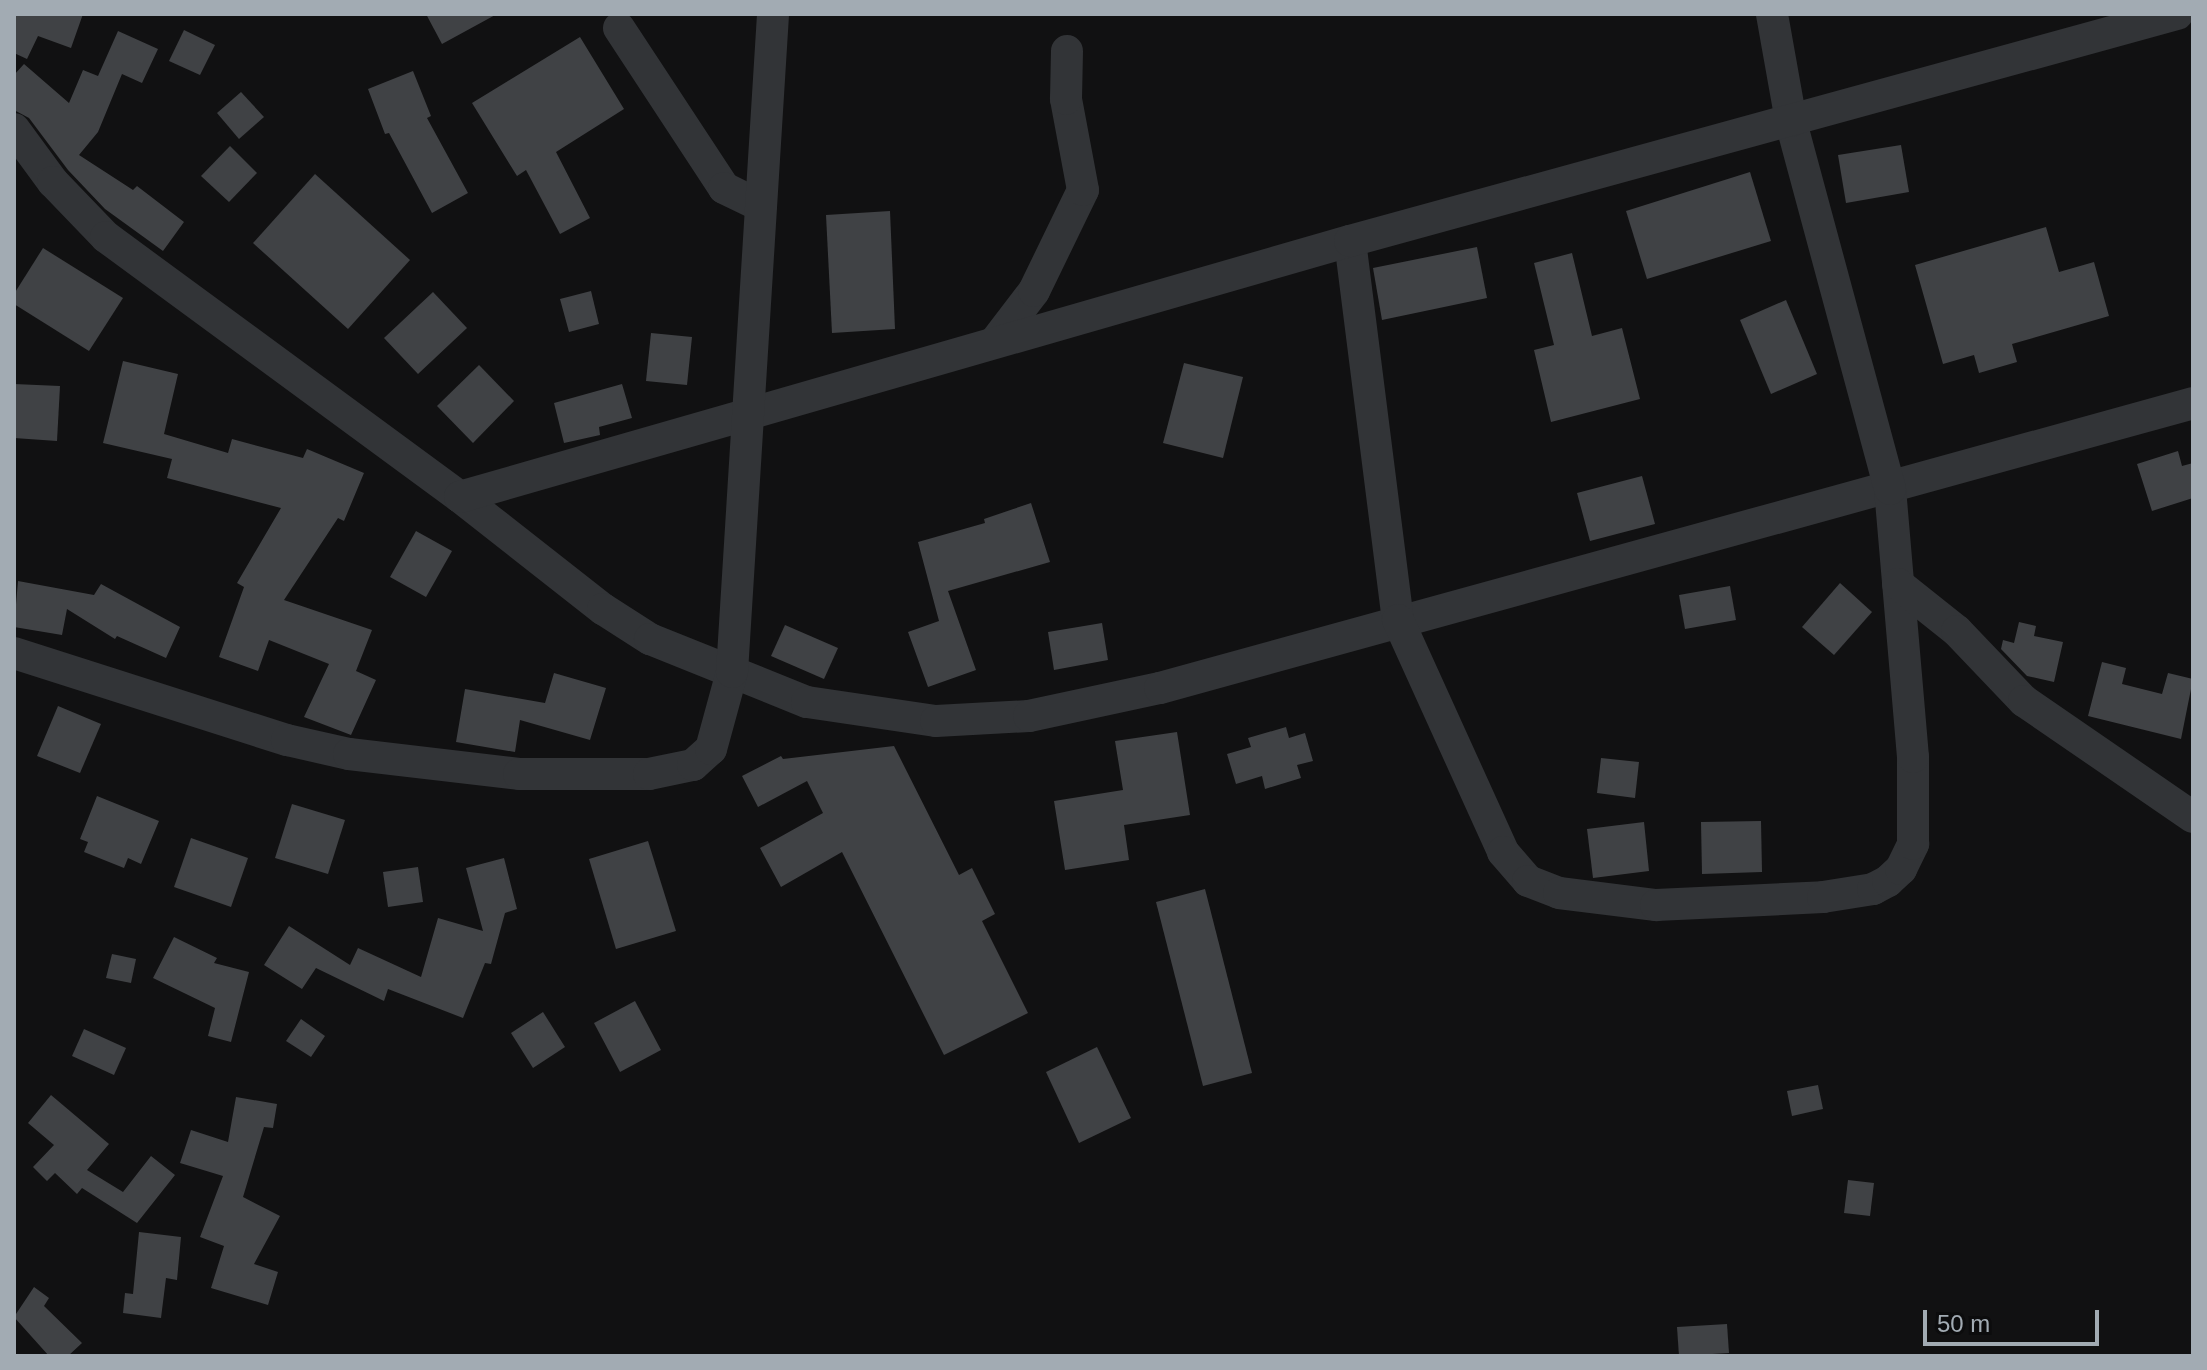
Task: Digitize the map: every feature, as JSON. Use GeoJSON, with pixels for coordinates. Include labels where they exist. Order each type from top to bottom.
{"type":"FeatureCollection","features":[{"type":"Feature","properties":{"kind":"street"},"geometry":{"type":"LineString","coordinates":[[14,653],[287,740],[349,754],[551,775],[649,774],[693,765],[711,749],[732,672],[773,14]]}},
{"type":"Feature","properties":{"kind":"street"},"geometry":{"type":"LineString","coordinates":[[1350,241],[1398,620],[1503,852],[1528,881],[1559,893],[1656,905],[1823,897],[1873,889],[1888,881],[1901,869],[1913,844],[1913,757],[1890,489],[1791,121],[1772,14]]}},
{"type":"Feature","properties":{"kind":"street"},"geometry":{"type":"LineString","coordinates":[[460,497],[1350,241],[2177,14]]}},
{"type":"Feature","properties":{"kind":"street"},"geometry":{"type":"LineString","coordinates":[[619,28],[724,188],[761,206]]}},
{"type":"Feature","properties":{"kind":"street"},"geometry":{"type":"LineString","coordinates":[[995,342],[1034,291],[1083,190],[1066,99],[1067,51]]}},
{"type":"Feature","properties":{"kind":"street"},"geometry":{"type":"LineString","coordinates":[[19,142],[106,237],[460,497],[603,609],[650,639],[807,702],[936,721],[1029,716],[1160,688],[2193,403]]}},
{"type":"Feature","properties":{"kind":"street"},"geometry":{"type":"LineString","coordinates":[[1898,584],[1957,631],[2024,701],[2193,817]]}},
{"type":"Feature","properties":{"kind":"building"},"geometry":{"type":"Polygon","coordinates":[[[14,14],[83,14],[71,48],[38,36],[27,59],[14,53],[14,14]]]}},
{"type":"Feature","properties":{"kind":"building"},"geometry":{"type":"Polygon","coordinates":[[[426,14],[497,14],[442,44],[426,14]]]}},
{"type":"Feature","properties":{"kind":"building"},"geometry":{"type":"Polygon","coordinates":[[[184,30],[215,45],[200,75],[169,61],[184,30]]]}},
{"type":"Feature","properties":{"kind":"building"},"geometry":{"type":"Polygon","coordinates":[[[118,31],[158,49],[142,83],[122,74],[98,132],[79,155],[133,190],[137,186],[184,222],[163,251],[105,209],[68,170],[29,118],[14,110],[14,75],[24,64],[69,103],[83,70],[98,76],[118,31]]]}},
{"type":"Feature","properties":{"kind":"building"},"geometry":{"type":"Polygon","coordinates":[[[580,37],[624,109],[556,152],[590,218],[560,234],[526,170],[517,176],[472,103],[580,37]]]}},
{"type":"Feature","properties":{"kind":"building"},"geometry":{"type":"Polygon","coordinates":[[[413,71],[431,116],[427,118],[468,193],[432,213],[389,133],[385,134],[368,89],[413,71]]]}},
{"type":"Feature","properties":{"kind":"building"},"geometry":{"type":"Polygon","coordinates":[[[241,92],[264,117],[239,139],[217,113],[241,92]]]}},
{"type":"Feature","properties":{"kind":"building"},"geometry":{"type":"Polygon","coordinates":[[[1901,145],[1909,192],[1846,203],[1838,155],[1901,145]]]}},
{"type":"Feature","properties":{"kind":"building"},"geometry":{"type":"Polygon","coordinates":[[[230,146],[257,173],[229,202],[201,176],[230,146]]]}},
{"type":"Feature","properties":{"kind":"building"},"geometry":{"type":"Polygon","coordinates":[[[1750,172],[1771,241],[1647,279],[1626,211],[1750,172]]]}},
{"type":"Feature","properties":{"kind":"building"},"geometry":{"type":"Polygon","coordinates":[[[315,174],[410,260],[348,329],[253,243],[315,174]]]}},
{"type":"Feature","properties":{"kind":"building"},"geometry":{"type":"Polygon","coordinates":[[[890,211],[895,329],[832,333],[826,215],[890,211]]]}},
{"type":"Feature","properties":{"kind":"building"},"geometry":{"type":"Polygon","coordinates":[[[2046,227],[2059,272],[2094,262],[2109,316],[2012,344],[2017,362],[1979,373],[1974,355],[1943,364],[1915,265],[2046,227]]]}},
{"type":"Feature","properties":{"kind":"building"},"geometry":{"type":"Polygon","coordinates":[[[1477,247],[1487,298],[1382,320],[1373,268],[1477,247]]]}},
{"type":"Feature","properties":{"kind":"building"},"geometry":{"type":"Polygon","coordinates":[[[43,248],[123,298],[89,351],[14,304],[14,294],[43,248]]]}},
{"type":"Feature","properties":{"kind":"building"},"geometry":{"type":"Polygon","coordinates":[[[1572,253],[1592,336],[1622,328],[1640,399],[1551,422],[1534,350],[1554,345],[1534,263],[1572,253]]]}},
{"type":"Feature","properties":{"kind":"building"},"geometry":{"type":"Polygon","coordinates":[[[591,291],[599,324],[569,332],[560,299],[591,291]]]}},
{"type":"Feature","properties":{"kind":"building"},"geometry":{"type":"Polygon","coordinates":[[[433,292],[467,328],[418,374],[384,338],[433,292]]]}},
{"type":"Feature","properties":{"kind":"building"},"geometry":{"type":"Polygon","coordinates":[[[1786,300],[1817,374],[1771,394],[1740,320],[1786,300]]]}},
{"type":"Feature","properties":{"kind":"building"},"geometry":{"type":"Polygon","coordinates":[[[651,333],[692,337],[687,385],[646,381],[651,333]]]}},
{"type":"Feature","properties":{"kind":"building"},"geometry":{"type":"Polygon","coordinates":[[[123,361],[178,374],[164,434],[228,453],[232,439],[303,458],[307,449],[364,473],[344,521],[338,518],[284,600],[372,630],[356,671],[376,680],[351,735],[304,717],[329,664],[269,640],[258,671],[219,657],[244,587],[237,583],[281,508],[167,478],[172,459],[103,443],[123,361]]]}},
{"type":"Feature","properties":{"kind":"building"},"geometry":{"type":"Polygon","coordinates":[[[1184,363],[1243,377],[1223,458],[1163,443],[1184,363]]]}},
{"type":"Feature","properties":{"kind":"building"},"geometry":{"type":"Polygon","coordinates":[[[479,365],[514,401],[473,443],[437,406],[479,365]]]}},
{"type":"Feature","properties":{"kind":"building"},"geometry":{"type":"Polygon","coordinates":[[[14,384],[60,386],[57,441],[14,438],[14,384]]]}},
{"type":"Feature","properties":{"kind":"building"},"geometry":{"type":"Polygon","coordinates":[[[622,384],[632,418],[599,427],[600,435],[564,443],[554,403],[622,384]]]}},
{"type":"Feature","properties":{"kind":"building"},"geometry":{"type":"Polygon","coordinates":[[[2178,451],[2182,466],[2193,463],[2193,498],[2152,511],[2137,464],[2178,451]]]}},
{"type":"Feature","properties":{"kind":"building"},"geometry":{"type":"Polygon","coordinates":[[[1642,476],[1655,524],[1590,541],[1577,493],[1642,476]]]}},
{"type":"Feature","properties":{"kind":"building"},"geometry":{"type":"Polygon","coordinates":[[[1031,503],[1050,562],[948,591],[976,670],[928,687],[908,632],[939,621],[918,542],[985,523],[984,519],[1031,503]]]}},
{"type":"Feature","properties":{"kind":"building"},"geometry":{"type":"Polygon","coordinates":[[[416,531],[452,551],[426,597],[390,577],[416,531]]]}},
{"type":"Feature","properties":{"kind":"building"},"geometry":{"type":"Polygon","coordinates":[[[18,581],[94,595],[101,584],[180,627],[166,658],[117,636],[115,639],[67,609],[62,635],[14,627],[18,581]]]}},
{"type":"Feature","properties":{"kind":"building"},"geometry":{"type":"Polygon","coordinates":[[[1840,583],[1872,612],[1834,655],[1802,627],[1840,583]]]}},
{"type":"Feature","properties":{"kind":"building"},"geometry":{"type":"Polygon","coordinates":[[[1730,586],[1736,620],[1685,629],[1679,595],[1730,586]]]}},
{"type":"Feature","properties":{"kind":"building"},"geometry":{"type":"Polygon","coordinates":[[[2019,622],[2036,626],[2034,636],[2063,642],[2054,682],[2027,676],[2001,649],[2003,640],[2014,643],[2019,622]]]}},
{"type":"Feature","properties":{"kind":"building"},"geometry":{"type":"Polygon","coordinates":[[[1102,623],[1108,660],[1054,670],[1048,632],[1102,623]]]}},
{"type":"Feature","properties":{"kind":"building"},"geometry":{"type":"Polygon","coordinates":[[[785,625],[838,648],[824,679],[771,656],[785,625]]]}},
{"type":"Feature","properties":{"kind":"building"},"geometry":{"type":"Polygon","coordinates":[[[2102,662],[2126,668],[2122,684],[2162,694],[2168,673],[2193,679],[2181,739],[2088,716],[2102,662]]]}},
{"type":"Feature","properties":{"kind":"building"},"geometry":{"type":"Polygon","coordinates":[[[554,673],[606,688],[590,740],[520,720],[515,752],[456,742],[465,689],[545,703],[554,673]]]}},
{"type":"Feature","properties":{"kind":"building"},"geometry":{"type":"Polygon","coordinates":[[[58,706],[101,724],[80,773],[37,756],[58,706]]]}},
{"type":"Feature","properties":{"kind":"building"},"geometry":{"type":"Polygon","coordinates":[[[1286,727],[1289,738],[1305,733],[1313,761],[1297,765],[1301,778],[1265,789],[1262,776],[1236,784],[1227,754],[1251,747],[1248,738],[1286,727]]]}},
{"type":"Feature","properties":{"kind":"building"},"geometry":{"type":"Polygon","coordinates":[[[1177,732],[1190,815],[1124,825],[1129,860],[1065,870],[1054,801],[1123,790],[1115,741],[1177,732]]]}},
{"type":"Feature","properties":{"kind":"building"},"geometry":{"type":"Polygon","coordinates":[[[894,746],[959,875],[972,868],[995,914],[982,921],[1028,1013],[944,1055],[842,852],[781,887],[760,848],[823,813],[807,781],[758,807],[742,776],[781,756],[783,759],[894,746]]]}},
{"type":"Feature","properties":{"kind":"building"},"geometry":{"type":"Polygon","coordinates":[[[1601,758],[1639,762],[1635,798],[1597,793],[1601,758]]]}},
{"type":"Feature","properties":{"kind":"building"},"geometry":{"type":"Polygon","coordinates":[[[97,796],[159,821],[141,864],[128,858],[124,868],[84,852],[88,842],[80,839],[97,796]]]}},
{"type":"Feature","properties":{"kind":"building"},"geometry":{"type":"Polygon","coordinates":[[[292,804],[345,820],[328,874],[275,858],[292,804]]]}},
{"type":"Feature","properties":{"kind":"building"},"geometry":{"type":"Polygon","coordinates":[[[1761,821],[1762,872],[1702,874],[1701,822],[1761,821]]]}},
{"type":"Feature","properties":{"kind":"building"},"geometry":{"type":"Polygon","coordinates":[[[1644,822],[1649,871],[1593,878],[1587,829],[1644,822]]]}},
{"type":"Feature","properties":{"kind":"building"},"geometry":{"type":"Polygon","coordinates":[[[191,838],[248,858],[231,907],[174,887],[191,838]]]}},
{"type":"Feature","properties":{"kind":"building"},"geometry":{"type":"Polygon","coordinates":[[[648,841],[676,931],[616,949],[589,859],[648,841]]]}},
{"type":"Feature","properties":{"kind":"building"},"geometry":{"type":"Polygon","coordinates":[[[504,858],[517,909],[505,913],[491,964],[485,963],[463,1018],[388,989],[384,1001],[316,968],[302,989],[264,965],[289,926],[350,965],[358,948],[421,977],[438,918],[483,931],[466,868],[504,858]]]}},
{"type":"Feature","properties":{"kind":"building"},"geometry":{"type":"Polygon","coordinates":[[[418,867],[423,902],[388,907],[383,872],[418,867]]]}},
{"type":"Feature","properties":{"kind":"building"},"geometry":{"type":"Polygon","coordinates":[[[1205,889],[1252,1073],[1203,1086],[1156,902],[1205,889]]]}},
{"type":"Feature","properties":{"kind":"building"},"geometry":{"type":"Polygon","coordinates":[[[174,937],[217,958],[214,963],[249,972],[231,1042],[208,1036],[215,1008],[153,978],[174,937]]]}},
{"type":"Feature","properties":{"kind":"building"},"geometry":{"type":"Polygon","coordinates":[[[112,954],[136,959],[131,983],[106,978],[112,954]]]}},
{"type":"Feature","properties":{"kind":"building"},"geometry":{"type":"Polygon","coordinates":[[[635,1001],[661,1050],[620,1072],[594,1023],[635,1001]]]}},
{"type":"Feature","properties":{"kind":"building"},"geometry":{"type":"Polygon","coordinates":[[[543,1012],[565,1047],[533,1068],[511,1033],[543,1012]]]}},
{"type":"Feature","properties":{"kind":"building"},"geometry":{"type":"Polygon","coordinates":[[[301,1019],[325,1036],[311,1057],[286,1041],[301,1019]]]}},
{"type":"Feature","properties":{"kind":"building"},"geometry":{"type":"Polygon","coordinates":[[[84,1029],[126,1048],[114,1075],[72,1056],[84,1029]]]}},
{"type":"Feature","properties":{"kind":"building"},"geometry":{"type":"Polygon","coordinates":[[[1097,1047],[1131,1118],[1079,1143],[1046,1072],[1097,1047]]]}},
{"type":"Feature","properties":{"kind":"building"},"geometry":{"type":"Polygon","coordinates":[[[1818,1085],[1823,1109],[1792,1116],[1787,1091],[1818,1085]]]}},
{"type":"Feature","properties":{"kind":"building"},"geometry":{"type":"Polygon","coordinates":[[[51,1095],[109,1144],[87,1170],[123,1192],[151,1156],[175,1175],[137,1223],[82,1188],[77,1194],[55,1173],[47,1181],[33,1167],[54,1145],[28,1123],[51,1095]]]}},
{"type":"Feature","properties":{"kind":"building"},"geometry":{"type":"Polygon","coordinates":[[[236,1097],[277,1104],[273,1128],[264,1127],[243,1197],[280,1216],[254,1264],[278,1272],[268,1305],[211,1288],[224,1246],[200,1237],[223,1176],[180,1163],[191,1130],[228,1142],[236,1097]]]}},
{"type":"Feature","properties":{"kind":"building"},"geometry":{"type":"Polygon","coordinates":[[[1848,1180],[1874,1183],[1870,1216],[1844,1213],[1848,1180]]]}},
{"type":"Feature","properties":{"kind":"building"},"geometry":{"type":"Polygon","coordinates":[[[139,1232],[181,1237],[177,1280],[166,1278],[161,1318],[123,1313],[125,1293],[133,1294],[139,1232]]]}},
{"type":"Feature","properties":{"kind":"building"},"geometry":{"type":"Polygon","coordinates":[[[34,1287],[49,1298],[44,1306],[82,1343],[68,1356],[49,1356],[14,1317],[34,1287]]]}},
{"type":"Feature","properties":{"kind":"building"},"geometry":{"type":"Polygon","coordinates":[[[1727,1324],[1729,1353],[1679,1356],[1677,1327],[1727,1324]]]}}]}
